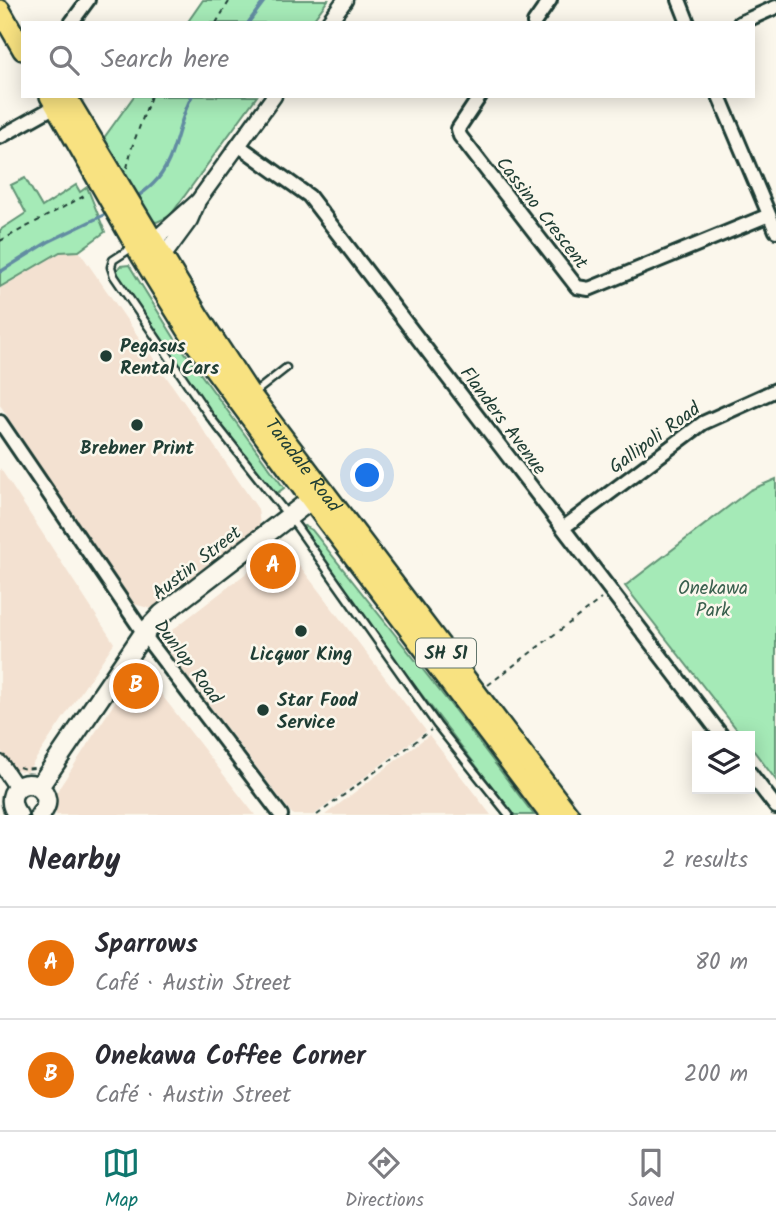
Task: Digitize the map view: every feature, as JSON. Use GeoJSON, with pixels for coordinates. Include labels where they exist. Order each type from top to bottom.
{"type":"FeatureCollection","features":[{"type":"Feature","properties":{"kind":"highway"},"geometry":{"type":"LineString","coordinates":[[9,0],[22,21]]}},
{"type":"Feature","properties":{"kind":"highway"},"geometry":{"type":"LineString","coordinates":[[0,10],[21,47]]}},
{"type":"Feature","properties":{"kind":"highway","name":"Taradale Road"},"geometry":{"type":"LineString","coordinates":[[60,99],[111,180],[196,344],[477,694],[569,815]]}},
{"type":"Feature","properties":{"kind":"highway","name":"Taradale Road"},"geometry":{"type":"LineString","coordinates":[[145,250],[251,396],[318,495],[550,815]]}},
{"type":"Feature","properties":{"kind":"main road","name":"Austin Street"},"geometry":{"type":"LineString","coordinates":[[39,787],[144,633],[175,602],[318,495]]}},
{"type":"Feature","properties":{"kind":"main road"},"geometry":{"type":"LineString","coordinates":[[18,815],[12,802],[17,788],[28,784],[39,787],[47,800],[41,815]]}},
{"type":"Feature","properties":{"kind":"street"},"geometry":{"type":"LineString","coordinates":[[72,21],[88,0]]}},
{"type":"Feature","properties":{"kind":"street"},"geometry":{"type":"LineString","coordinates":[[329,21],[345,0]]}},
{"type":"Feature","properties":{"kind":"street"},"geometry":{"type":"LineString","coordinates":[[535,21],[550,0]]}},
{"type":"Feature","properties":{"kind":"street"},"geometry":{"type":"LineString","coordinates":[[679,0],[687,21]]}},
{"type":"Feature","properties":{"kind":"street"},"geometry":{"type":"LineString","coordinates":[[744,21],[776,7]]}},
{"type":"Feature","properties":{"kind":"street"},"geometry":{"type":"LineString","coordinates":[[145,250],[198,201],[273,98]]}},
{"type":"Feature","properties":{"kind":"street","name":"Cassino Crescent"},"geometry":{"type":"LineString","coordinates":[[478,98],[454,129],[573,283],[583,289],[589,289],[769,215]]}},
{"type":"Feature","properties":{"kind":"street"},"geometry":{"type":"LineString","coordinates":[[720,98],[776,232]]}},
{"type":"Feature","properties":{"kind":"street"},"geometry":{"type":"LineString","coordinates":[[0,137],[60,99]]}},
{"type":"Feature","properties":{"kind":"street","name":"Flanders Avenue"},"geometry":{"type":"LineString","coordinates":[[239,145],[309,196],[718,731]]}},
{"type":"Feature","properties":{"kind":"street","name":"Gallipoli Road"},"geometry":{"type":"LineString","coordinates":[[563,528],[703,423],[776,390]]}},
{"type":"Feature","properties":{"kind":"street","name":"Dunlop Road"},"geometry":{"type":"LineString","coordinates":[[0,422],[144,633],[281,815]]}},
{"type":"Feature","properties":{"kind":"street"},"geometry":{"type":"LineString","coordinates":[[0,763],[17,788]]}},
{"type":"Feature","properties":{"kind":"street"},"geometry":{"type":"LineString","coordinates":[[755,780],[776,807]]}},
{"type":"Feature","properties":{"kind":"lane"},"geometry":{"type":"LineString","coordinates":[[145,250],[113,260],[111,267],[114,276],[210,417],[288,518],[437,725],[509,815]]}},
{"type":"Feature","properties":{"kind":"lane"},"geometry":{"type":"LineString","coordinates":[[251,396],[286,368]]}},
{"type":"Feature","properties":{"kind":"path"},"geometry":{"type":"LineString","coordinates":[[217,21],[230,0]]}},
{"type":"Feature","properties":{"kind":"path"},"geometry":{"type":"LineString","coordinates":[[0,241],[128,168],[132,147],[149,98]]}},
{"type":"Feature","properties":{"kind":"path"},"geometry":{"type":"LineString","coordinates":[[477,694],[611,591]]}},
{"type":"Feature","properties":{"kind":"path"},"geometry":{"type":"LineString","coordinates":[[317,815],[437,725]]}},
{"type":"Feature","properties":{"kind":"path"},"geometry":{"type":"LineString","coordinates":[[15,765],[25,769],[35,767],[38,763]]}},
{"type":"Feature","properties":{"kind":"shaded area"},"geometry":{"type":"Polygon","coordinates":[[[79,251],[258,509],[260,525],[152,609],[130,603],[0,405],[0,288],[61,252],[79,251]]]}},
{"type":"Feature","properties":{"kind":"shaded area"},"geometry":{"type":"Polygon","coordinates":[[[0,468],[114,643],[27,772],[13,769],[0,749],[0,468]]]}},
{"type":"Feature","properties":{"kind":"shaded area"},"geometry":{"type":"Polygon","coordinates":[[[279,548],[286,548],[426,731],[314,815],[293,815],[164,646],[167,634],[279,548]]]}},
{"type":"Feature","properties":{"kind":"shaded area"},"geometry":{"type":"Polygon","coordinates":[[[143,671],[255,815],[56,815],[54,796],[134,673],[143,671]]]}},
{"type":"Feature","properties":{"kind":"shaded area"},"geometry":{"type":"Polygon","coordinates":[[[429,735],[491,815],[325,815],[429,735]]]}},
{"type":"Feature","properties":{"kind":"green space"},"geometry":{"type":"Polygon","coordinates":[[[203,0],[328,0],[312,21],[188,21],[203,0]]]}},
{"type":"Feature","properties":{"kind":"green space"},"geometry":{"type":"Polygon","coordinates":[[[133,98],[256,98],[170,216],[157,222],[147,220],[101,142],[133,98]]]}},
{"type":"Feature","properties":{"kind":"green space"},"geometry":{"type":"Polygon","coordinates":[[[25,178],[42,207],[76,185],[80,192],[87,187],[105,232],[79,251],[60,252],[0,287],[0,230],[26,213],[11,185],[25,178]]]}},
{"type":"Feature","properties":{"kind":"green space"},"geometry":{"type":"Polygon","coordinates":[[[129,265],[175,339],[284,488],[269,499],[114,274],[120,266],[129,265]]]}},
{"type":"Feature","properties":{"kind":"green space","name":"Onekawa Park"},"geometry":{"type":"Polygon","coordinates":[[[776,479],[776,780],[755,753],[755,731],[738,731],[625,586],[750,490],[776,479]]]}},
{"type":"Feature","properties":{"kind":"green space"},"geometry":{"type":"Polygon","coordinates":[[[304,526],[312,530],[534,815],[514,815],[303,540],[301,528],[304,526]]]}},
{"type":"Feature","properties":{"kind":"waterway"},"geometry":{"type":"LineString","coordinates":[[249,21],[265,0]]}},
{"type":"Feature","properties":{"kind":"waterway"},"geometry":{"type":"LineString","coordinates":[[135,198],[161,175],[172,153],[191,98]]}},
{"type":"Feature","properties":{"kind":"waterway"},"geometry":{"type":"LineString","coordinates":[[0,272],[48,242],[110,212]]}},
{"type":"Feature","properties":{"kind":"place","name":"Pegasus Rental Cars"},"geometry":{"type":"Point","coordinates":[106,356]}},
{"type":"Feature","properties":{"kind":"place","name":"Brebner Print"},"geometry":{"type":"Point","coordinates":[137,425]}},
{"type":"Feature","properties":{"kind":"place","name":"Sparrows"},"geometry":{"type":"Point","coordinates":[273,566]}},
{"type":"Feature","properties":{"kind":"place","name":"Licquor King"},"geometry":{"type":"Point","coordinates":[301,631]}},
{"type":"Feature","properties":{"kind":"place","name":"Onekawa Coffee Corner"},"geometry":{"type":"Point","coordinates":[136,686]}},
{"type":"Feature","properties":{"kind":"place","name":"Star Food Service"},"geometry":{"type":"Point","coordinates":[263,710]}}]}
